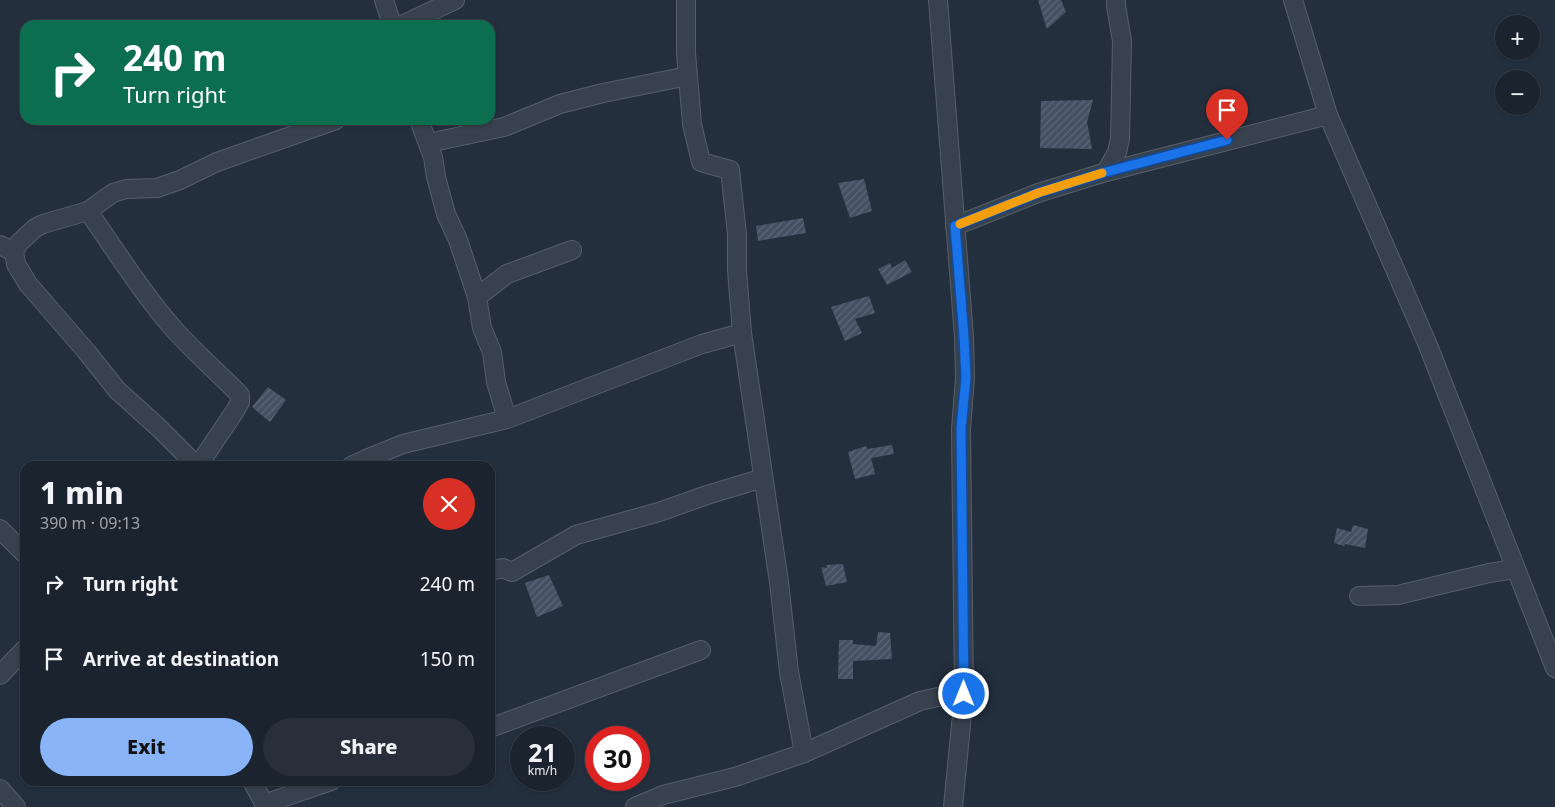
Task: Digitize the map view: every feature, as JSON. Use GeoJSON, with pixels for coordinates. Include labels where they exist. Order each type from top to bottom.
{"type":"FeatureCollection","features":[{"type":"Feature","properties":{"kind":"street"},"geometry":{"type":"LineString","coordinates":[[384,0],[390,20]]}},
{"type":"Feature","properties":{"kind":"street"},"geometry":{"type":"LineString","coordinates":[[413,20],[455,0]]}},
{"type":"Feature","properties":{"kind":"street"},"geometry":{"type":"LineString","coordinates":[[686,0],[686,53],[692,124],[701,162],[730,170],[737,234],[737,270],[742,333],[779,582],[789,672],[804,753]]}},
{"type":"Feature","properties":{"kind":"street"},"geometry":{"type":"LineString","coordinates":[[938,0],[966,378],[961,429],[964,694],[953,807]]}},
{"type":"Feature","properties":{"kind":"street"},"geometry":{"type":"LineString","coordinates":[[1106,172],[1118,152],[1120,140],[1122,41],[1116,0]]}},
{"type":"Feature","properties":{"kind":"street"},"geometry":{"type":"LineString","coordinates":[[1293,0],[1328,115],[1427,343],[1555,668]]}},
{"type":"Feature","properties":{"kind":"street"},"geometry":{"type":"LineString","coordinates":[[428,143],[504,127],[560,104],[603,93],[688,76]]}},
{"type":"Feature","properties":{"kind":"street"},"geometry":{"type":"LineString","coordinates":[[955,226],[1038,193],[1106,172],[1328,115]]}},
{"type":"Feature","properties":{"kind":"street"},"geometry":{"type":"LineString","coordinates":[[193,461],[125,398],[111,382],[28,284],[7,248],[19,243],[35,228],[88,211],[113,193],[126,188],[157,188],[180,180],[217,162],[322,125]]}},
{"type":"Feature","properties":{"kind":"street"},"geometry":{"type":"LineString","coordinates":[[421,125],[435,164],[436,177],[446,214],[458,240],[477,297],[482,328],[492,352],[496,382],[507,419]]}},
{"type":"Feature","properties":{"kind":"street"},"geometry":{"type":"LineString","coordinates":[[88,211],[139,285],[167,321],[199,356],[240,395],[240,402],[235,411],[201,461]]}},
{"type":"Feature","properties":{"kind":"street"},"geometry":{"type":"LineString","coordinates":[[477,297],[507,274],[572,250]]}},
{"type":"Feature","properties":{"kind":"street"},"geometry":{"type":"LineString","coordinates":[[362,461],[403,444],[507,419],[702,344],[742,333]]}},
{"type":"Feature","properties":{"kind":"street"},"geometry":{"type":"LineString","coordinates":[[495,570],[503,568],[512,572],[576,535],[659,512],[763,478]]}},
{"type":"Feature","properties":{"kind":"street"},"geometry":{"type":"LineString","coordinates":[[0,529],[20,549]]}},
{"type":"Feature","properties":{"kind":"street"},"geometry":{"type":"LineString","coordinates":[[1359,596],[1398,595],[1489,573],[1516,569]]}},
{"type":"Feature","properties":{"kind":"street"},"geometry":{"type":"LineString","coordinates":[[495,726],[701,650]]}},
{"type":"Feature","properties":{"kind":"street"},"geometry":{"type":"LineString","coordinates":[[0,675],[20,654]]}},
{"type":"Feature","properties":{"kind":"street"},"geometry":{"type":"LineString","coordinates":[[635,807],[663,796],[735,777],[804,753],[920,701],[964,694]]}},
{"type":"Feature","properties":{"kind":"street"},"geometry":{"type":"LineString","coordinates":[[255,786],[265,805],[317,786]]}},
{"type":"Feature","properties":{"kind":"street"},"geometry":{"type":"LineString","coordinates":[[0,789],[16,807]]}},
{"type":"Feature","properties":{"kind":"building"},"geometry":{"type":"Polygon","coordinates":[[[1038,0],[1061,0],[1066,12],[1047,29],[1038,0]]]}},
{"type":"Feature","properties":{"kind":"building"},"geometry":{"type":"Polygon","coordinates":[[[1093,100],[1087,122],[1092,149],[1040,148],[1041,101],[1093,100]]]}},
{"type":"Feature","properties":{"kind":"building"},"geometry":{"type":"Polygon","coordinates":[[[864,179],[872,211],[850,218],[838,183],[864,179]]]}},
{"type":"Feature","properties":{"kind":"building"},"geometry":{"type":"Polygon","coordinates":[[[803,218],[806,233],[758,241],[756,226],[803,218]]]}},
{"type":"Feature","properties":{"kind":"building"},"geometry":{"type":"Polygon","coordinates":[[[905,260],[912,272],[887,285],[878,269],[890,263],[892,268],[905,260]]]}},
{"type":"Feature","properties":{"kind":"building"},"geometry":{"type":"Polygon","coordinates":[[[869,296],[875,313],[855,319],[862,333],[845,341],[831,307],[869,296]]]}},
{"type":"Feature","properties":{"kind":"building"},"geometry":{"type":"Polygon","coordinates":[[[268,387],[286,400],[270,422],[252,407],[268,387]]]}},
{"type":"Feature","properties":{"kind":"building"},"geometry":{"type":"Polygon","coordinates":[[[892,445],[894,454],[871,458],[875,474],[855,479],[848,452],[866,446],[867,449],[892,445]]]}},
{"type":"Feature","properties":{"kind":"building"},"geometry":{"type":"Polygon","coordinates":[[[1353,525],[1368,529],[1365,548],[1334,543],[1337,528],[1351,532],[1353,525]]]}},
{"type":"Feature","properties":{"kind":"building"},"geometry":{"type":"Polygon","coordinates":[[[843,564],[847,582],[826,586],[821,567],[827,568],[826,565],[843,564]]]}},
{"type":"Feature","properties":{"kind":"building"},"geometry":{"type":"Polygon","coordinates":[[[549,575],[563,606],[537,617],[525,583],[549,575]]]}},
{"type":"Feature","properties":{"kind":"building"},"geometry":{"type":"Polygon","coordinates":[[[878,632],[890,633],[892,659],[853,661],[853,679],[838,679],[839,640],[853,640],[853,644],[876,646],[878,632]]]}},
{"type":"Feature","properties":{"kind":"slow traffic"},"geometry":{"type":"LineString","coordinates":[[960,224],[1038,193],[1102,173]]}},
{"type":"Feature","properties":{"kind":"route"},"geometry":{"type":"LineString","coordinates":[[964,694],[961,429],[966,378],[955,226],[1038,193],[1106,172],[1227,140]]}}]}
